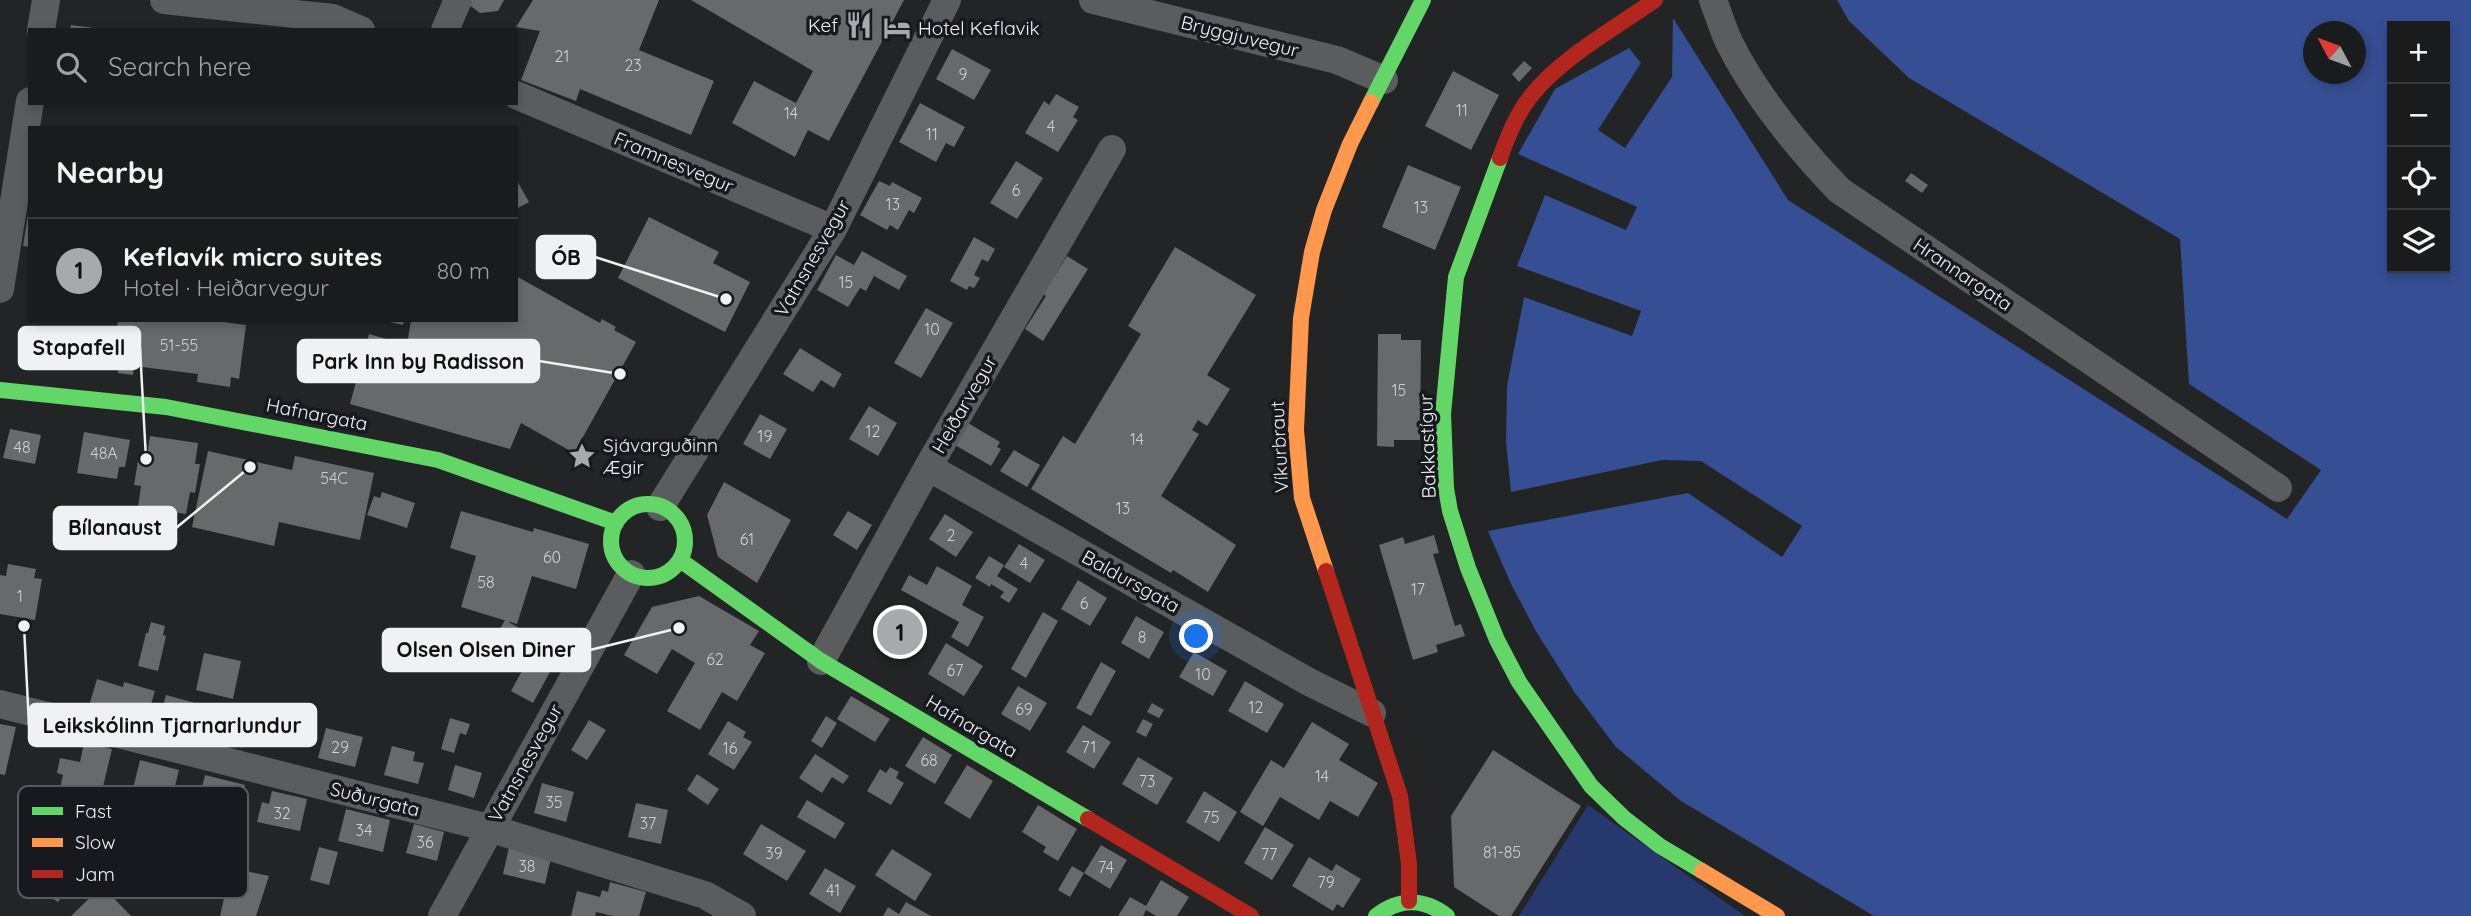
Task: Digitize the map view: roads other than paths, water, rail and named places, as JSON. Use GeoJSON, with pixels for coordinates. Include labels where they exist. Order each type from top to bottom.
{"type":"FeatureCollection","features":[{"type":"Feature","properties":{"kind":"street"},"geometry":{"type":"LineString","coordinates":[[41,28],[46,0]]}},
{"type":"Feature","properties":{"kind":"street"},"geometry":{"type":"LineString","coordinates":[[164,0],[333,18],[356,28]]}},
{"type":"Feature","properties":{"kind":"street"},"geometry":{"type":"LineString","coordinates":[[446,28],[458,0]]}},
{"type":"Feature","properties":{"kind":"street","name":"Vatnsnesvegur"},"geometry":{"type":"LineString","coordinates":[[660,506],[833,229],[947,0]]}},
{"type":"Feature","properties":{"kind":"street","name":"Bryggjuvegur"},"geometry":{"type":"LineString","coordinates":[[1093,0],[1337,60],[1384,80]]}},
{"type":"Feature","properties":{"kind":"street","name":"Víkurbraut"},"geometry":{"type":"LineString","coordinates":[[1409,901],[1409,864],[1400,796],[1302,498],[1296,430],[1301,318],[1312,251],[1324,210],[1350,144],[1423,0]]}},
{"type":"Feature","properties":{"kind":"street","name":"Bakkastígur"},"geometry":{"type":"LineString","coordinates":[[1654,0],[1563,65],[1545,81],[1528,100],[1509,133],[1456,277],[1443,414],[1446,488],[1450,511],[1468,568],[1497,640],[1531,701],[1591,786],[1624,818],[1660,846],[1777,916]]}},
{"type":"Feature","properties":{"kind":"street","name":"Hrannargata"},"geometry":{"type":"LineString","coordinates":[[1713,0],[1731,46],[1771,109],[1803,153],[1839,190],[2278,488]]}},
{"type":"Feature","properties":{"kind":"street","name":"Framnesvegur"},"geometry":{"type":"LineString","coordinates":[[518,96],[833,229]]}},
{"type":"Feature","properties":{"kind":"street"},"geometry":{"type":"LineString","coordinates":[[0,289],[29,105]]}},
{"type":"Feature","properties":{"kind":"street","name":"Heiðarvegur"},"geometry":{"type":"LineString","coordinates":[[821,661],[928,467],[1112,149]]}},
{"type":"Feature","properties":{"kind":"street","name":"Hafnargata"},"geometry":{"type":"LineString","coordinates":[[0,390],[166,407],[438,460],[616,523]]}},
{"type":"Feature","properties":{"kind":"street","name":"Baldursgata"},"geometry":{"type":"LineString","coordinates":[[928,467],[1309,682],[1372,713]]}},
{"type":"Feature","properties":{"kind":"street"},"geometry":{"type":"LineString","coordinates":[[635,506],[660,506],[681,524],[685,542],[680,560],[674,568],[658,577],[631,574],[621,567],[611,545],[616,523],[635,506]]}},
{"type":"Feature","properties":{"kind":"street","name":"Hafnargata"},"geometry":{"type":"LineString","coordinates":[[680,560],[821,661],[1251,916]]}},
{"type":"Feature","properties":{"kind":"street","name":"Vatnsnesvegur"},"geometry":{"type":"LineString","coordinates":[[442,916],[631,574]]}},
{"type":"Feature","properties":{"kind":"street","name":"Suðurgata"},"geometry":{"type":"LineString","coordinates":[[0,704],[489,828],[705,895],[742,916]]}},
{"type":"Feature","properties":{"kind":"street"},"geometry":{"type":"LineString","coordinates":[[684,916],[705,895]]}},
{"type":"Feature","properties":{"kind":"street"},"geometry":{"type":"LineString","coordinates":[[1376,916],[1395,904],[1409,901],[1426,903],[1447,916]]}},
{"type":"Feature","properties":{"kind":"place","name":"Kef"},"geometry":{"type":"Point","coordinates":[859,25]}},
{"type":"Feature","properties":{"kind":"place","name":"Hotel Keflavik"},"geometry":{"type":"Point","coordinates":[897,28]}},
{"type":"Feature","properties":{"kind":"place","name":"ÓB"},"geometry":{"type":"Point","coordinates":[726,299]}},
{"type":"Feature","properties":{"kind":"place","name":"Park Inn by Radisson"},"geometry":{"type":"Point","coordinates":[620,374]}},
{"type":"Feature","properties":{"kind":"place","name":"Sjávarguðinn Ægir"},"geometry":{"type":"Point","coordinates":[582,456]}},
{"type":"Feature","properties":{"kind":"place","name":"Stapafell"},"geometry":{"type":"Point","coordinates":[146,459]}},
{"type":"Feature","properties":{"kind":"place","name":"Bílanaust"},"geometry":{"type":"Point","coordinates":[250,467]}},
{"type":"Feature","properties":{"kind":"place","name":"Leikskólinn Tjarnarlundur"},"geometry":{"type":"Point","coordinates":[24,626]}},
{"type":"Feature","properties":{"kind":"place","name":"Olsen Olsen Diner"},"geometry":{"type":"Point","coordinates":[679,628]}},
{"type":"Feature","properties":{"kind":"place","name":"Keflavík micro suites"},"geometry":{"type":"Point","coordinates":[900,632]}}]}
